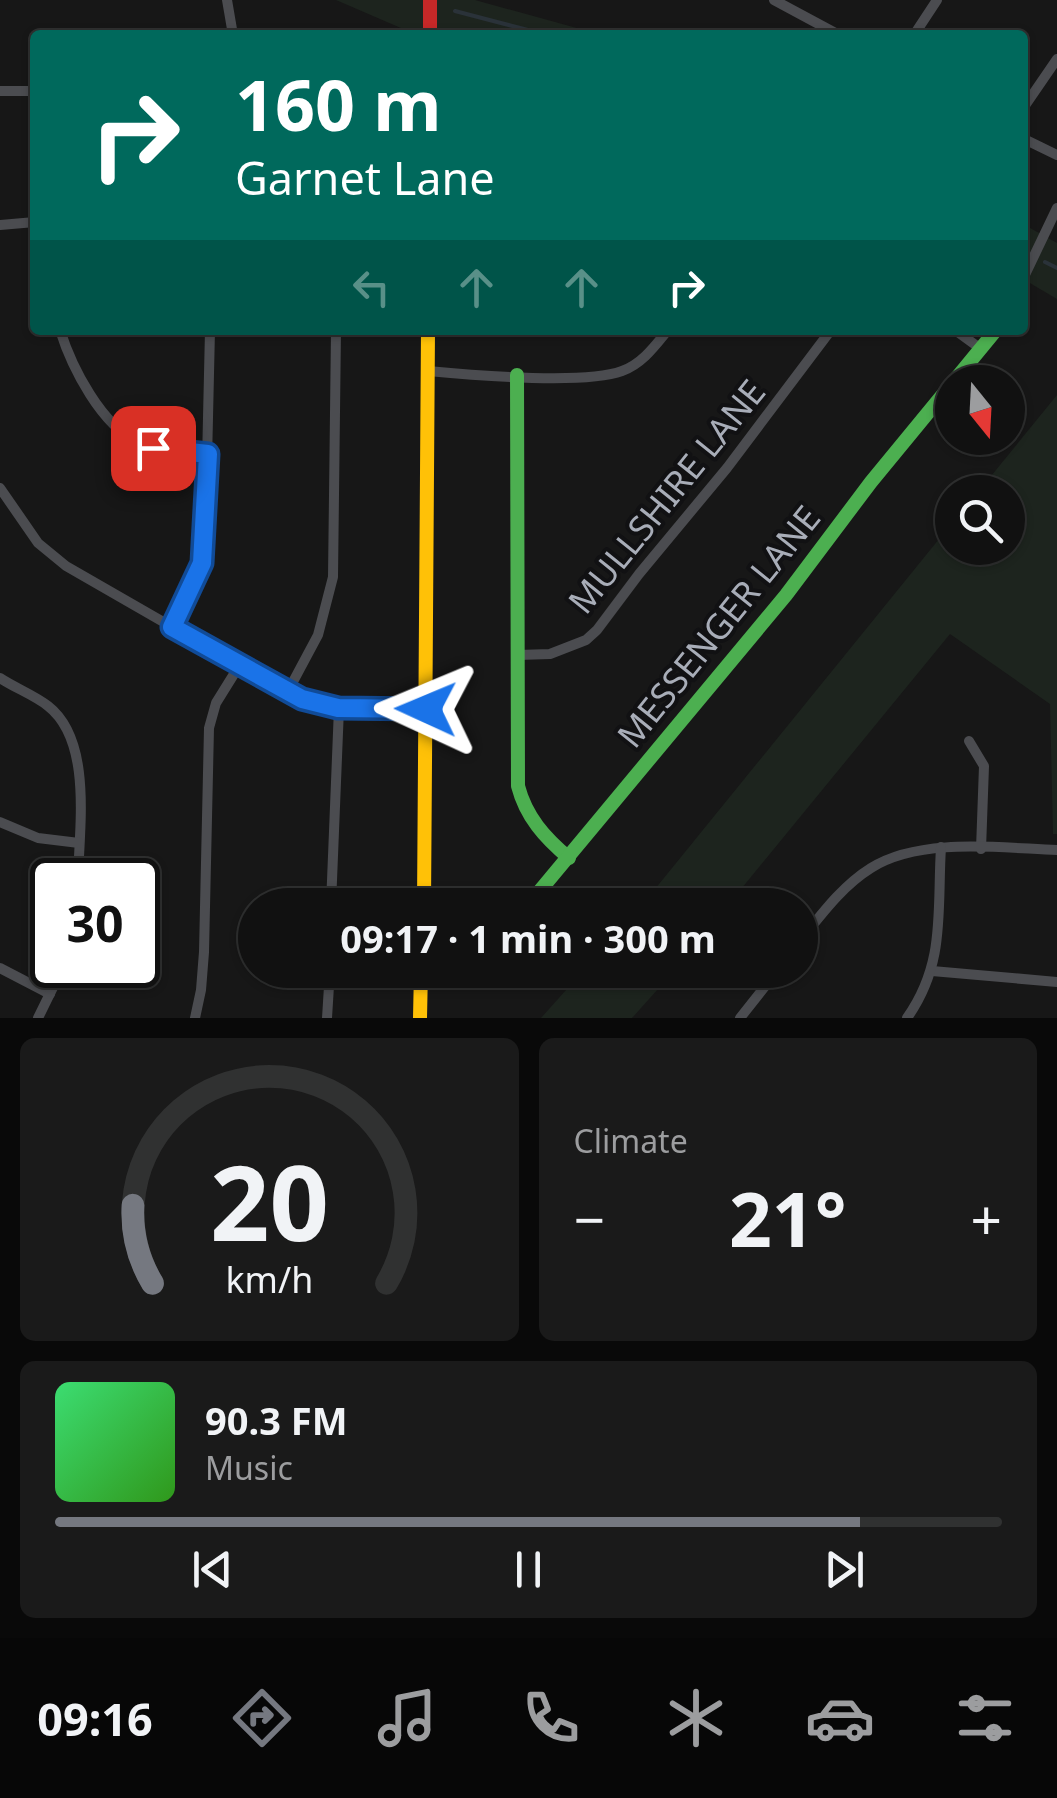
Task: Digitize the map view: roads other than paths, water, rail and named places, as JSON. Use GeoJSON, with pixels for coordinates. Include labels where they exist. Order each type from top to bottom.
{"type":"FeatureCollection","features":[{"type":"Feature","properties":{"kind":"street"},"geometry":{"type":"LineString","coordinates":[[227,0],[232,30]]}},
{"type":"Feature","properties":{"kind":"street"},"geometry":{"type":"LineString","coordinates":[[430,0],[430,30]]}},
{"type":"Feature","properties":{"kind":"street"},"geometry":{"type":"LineString","coordinates":[[774,0],[788,3],[831,30]]}},
{"type":"Feature","properties":{"kind":"street"},"geometry":{"type":"LineString","coordinates":[[917,30],[936,0]]}},
{"type":"Feature","properties":{"kind":"street"},"geometry":{"type":"LineString","coordinates":[[1028,101],[1057,59]]}},
{"type":"Feature","properties":{"kind":"street"},"geometry":{"type":"LineString","coordinates":[[0,92],[30,90]]}},
{"type":"Feature","properties":{"kind":"street"},"geometry":{"type":"LineString","coordinates":[[1028,141],[1057,156]]}},
{"type":"Feature","properties":{"kind":"street"},"geometry":{"type":"LineString","coordinates":[[1028,268],[1057,208]]}},
{"type":"Feature","properties":{"kind":"street"},"geometry":{"type":"LineString","coordinates":[[0,225],[30,222]]}},
{"type":"Feature","properties":{"kind":"street"},"geometry":{"type":"LineString","coordinates":[[62,335],[82,378],[118,429],[153,448],[208,454]]}},
{"type":"Feature","properties":{"kind":"street"},"geometry":{"type":"LineString","coordinates":[[172,627],[202,563],[210,335]]}},
{"type":"Feature","properties":{"kind":"street"},"geometry":{"type":"LineString","coordinates":[[287,694],[318,635],[332,577],[336,335]]}},
{"type":"Feature","properties":{"kind":"street"},"geometry":{"type":"LineString","coordinates":[[424,888],[428,335]]}},
{"type":"Feature","properties":{"kind":"street"},"geometry":{"type":"LineString","coordinates":[[428,371],[517,376],[620,372],[644,357],[664,335]]}},
{"type":"Feature","properties":{"kind":"street","name":"MULLSHIRE LANE"},"geometry":{"type":"LineString","coordinates":[[518,655],[550,654],[586,640],[597,630],[827,335]]}},
{"type":"Feature","properties":{"kind":"street"},"geometry":{"type":"LineString","coordinates":[[962,335],[980,349]]}},
{"type":"Feature","properties":{"kind":"street","name":"MESSENGER LANE"},"geometry":{"type":"LineString","coordinates":[[543,888],[786,595],[871,482],[992,335]]}},
{"type":"Feature","properties":{"kind":"street"},"geometry":{"type":"LineString","coordinates":[[517,376],[521,801],[544,836],[569,858]]}},
{"type":"Feature","properties":{"kind":"street"},"geometry":{"type":"LineString","coordinates":[[0,488],[26,528],[51,555],[287,694],[338,708],[426,709]]}},
{"type":"Feature","properties":{"kind":"street"},"geometry":{"type":"LineString","coordinates":[[195,1018],[203,970],[209,728],[216,703],[240,666]]}},
{"type":"Feature","properties":{"kind":"street"},"geometry":{"type":"LineString","coordinates":[[0,678],[46,705],[72,738],[79,769],[79,858]]}},
{"type":"Feature","properties":{"kind":"street"},"geometry":{"type":"LineString","coordinates":[[332,888],[338,708]]}},
{"type":"Feature","properties":{"kind":"street"},"geometry":{"type":"LineString","coordinates":[[970,741],[984,766],[981,849]]}},
{"type":"Feature","properties":{"kind":"street"},"geometry":{"type":"LineString","coordinates":[[0,822],[38,838],[79,843]]}},
{"type":"Feature","properties":{"kind":"street"},"geometry":{"type":"LineString","coordinates":[[906,1018],[932,971],[938,928],[940,848]]}},
{"type":"Feature","properties":{"kind":"street"},"geometry":{"type":"LineString","coordinates":[[818,920],[843,890],[872,867],[904,854],[940,848],[1057,850]]}},
{"type":"Feature","properties":{"kind":"street"},"geometry":{"type":"LineString","coordinates":[[0,968],[50,994]]}},
{"type":"Feature","properties":{"kind":"street"},"geometry":{"type":"LineString","coordinates":[[932,971],[1057,982]]}},
{"type":"Feature","properties":{"kind":"street"},"geometry":{"type":"LineString","coordinates":[[38,1018],[53,988]]}},
{"type":"Feature","properties":{"kind":"street"},"geometry":{"type":"LineString","coordinates":[[327,1018],[329,988]]}},
{"type":"Feature","properties":{"kind":"street"},"geometry":{"type":"LineString","coordinates":[[420,1018],[421,988]]}},
{"type":"Feature","properties":{"kind":"street"},"geometry":{"type":"LineString","coordinates":[[740,1018],[764,988]]}},
{"type":"Feature","properties":{"kind":"waterway"},"geometry":{"type":"LineString","coordinates":[[455,11],[528,30]]}},
{"type":"Feature","properties":{"kind":"waterway"},"geometry":{"type":"LineString","coordinates":[[1045,262],[1057,268]]}}]}
